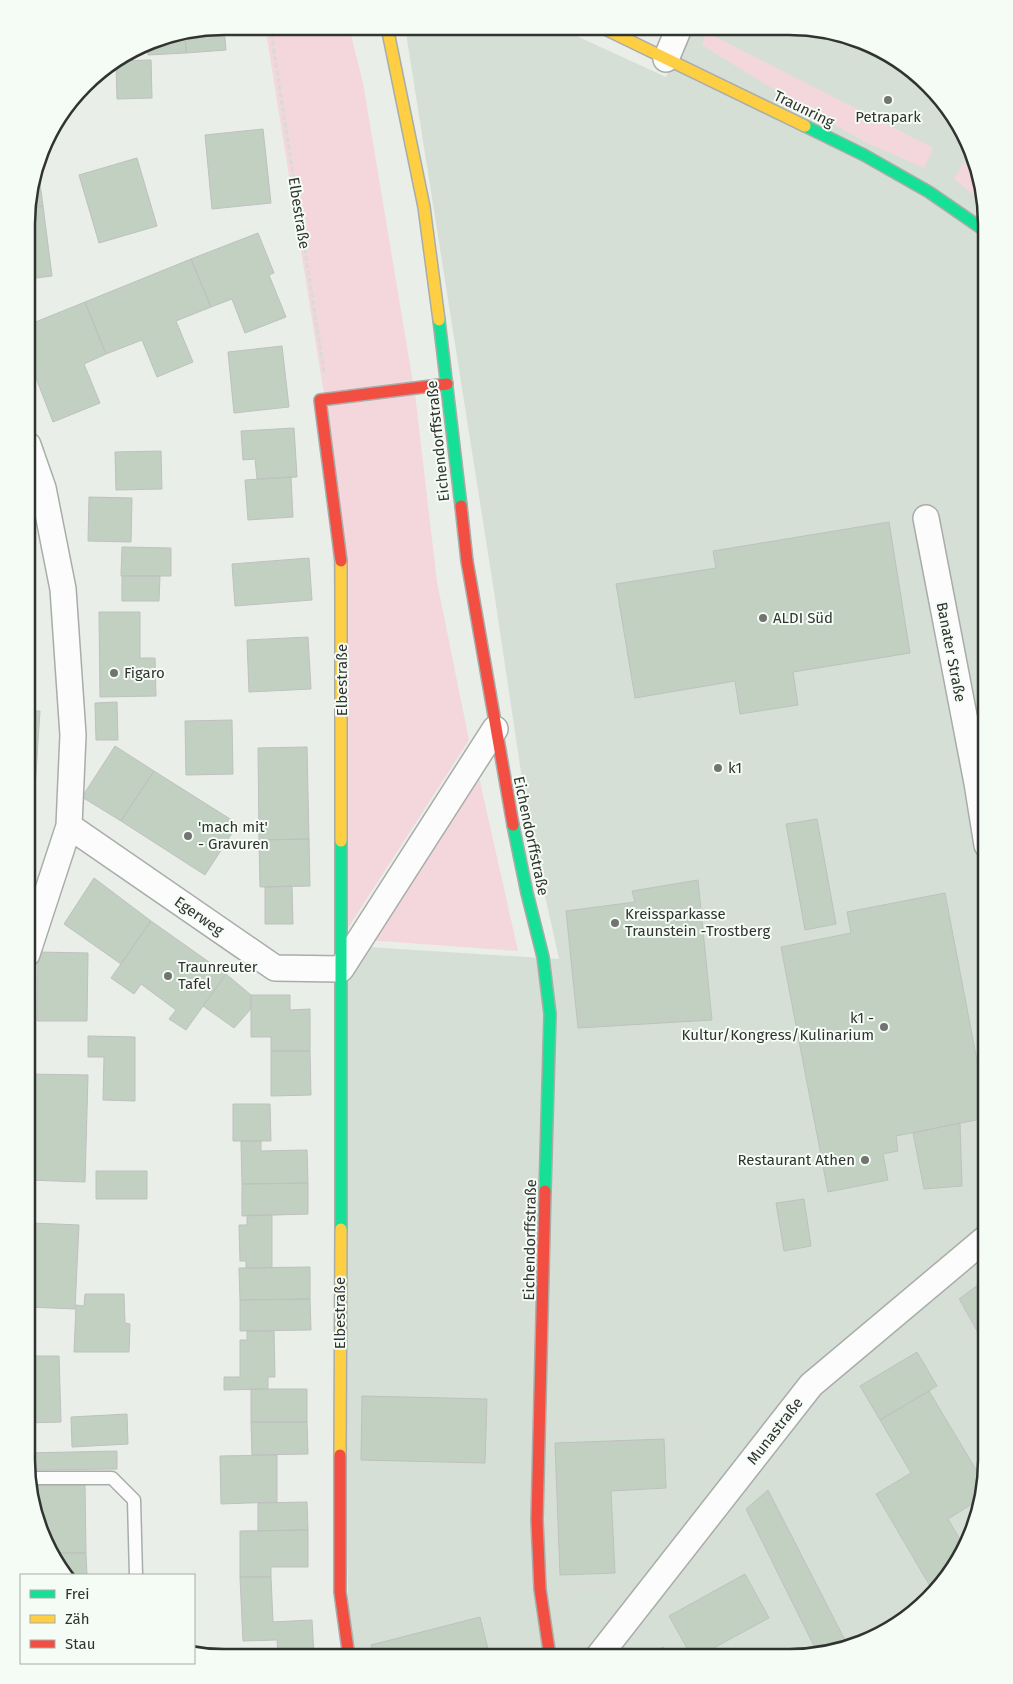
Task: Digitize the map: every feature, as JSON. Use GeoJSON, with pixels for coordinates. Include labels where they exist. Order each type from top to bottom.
{"type":"FeatureCollection","features":[{"type":"Feature","properties":{"kind":"street","name":"Eichendorffstraße"},"geometry":{"type":"LineString","coordinates":[[389,35],[424,207],[447,384],[466,561],[523,875],[543,957],[550,1014],[537,1520],[540,1589],[549,1649]]}},
{"type":"Feature","properties":{"kind":"street","name":"Traunring"},"geometry":{"type":"LineString","coordinates":[[616,35],[864,155],[929,192],[978,226]]}},
{"type":"Feature","properties":{"kind":"street"},"geometry":{"type":"LineString","coordinates":[[666,59],[676,35]]}},
{"type":"Feature","properties":{"kind":"street"},"geometry":{"type":"LineString","coordinates":[[328,399],[447,384]]}},
{"type":"Feature","properties":{"kind":"street","name":"Elbestraße"},"geometry":{"type":"LineString","coordinates":[[328,399],[320,400],[342,570],[340,1592],[348,1649]]}},
{"type":"Feature","properties":{"kind":"street"},"geometry":{"type":"LineString","coordinates":[[35,488],[63,589],[74,736],[69,826],[35,930]]}},
{"type":"Feature","properties":{"kind":"street","name":"Banater Straße"},"geometry":{"type":"LineString","coordinates":[[926,518],[978,790]]}},
{"type":"Feature","properties":{"kind":"street"},"geometry":{"type":"LineString","coordinates":[[341,969],[495,729]]}},
{"type":"Feature","properties":{"kind":"street","name":"Egerweg"},"geometry":{"type":"LineString","coordinates":[[69,826],[275,968],[341,969]]}},
{"type":"Feature","properties":{"kind":"street","name":"Munastraße"},"geometry":{"type":"LineString","coordinates":[[604,1649],[811,1384],[978,1245]]}},
{"type":"Feature","properties":{"kind":"lane"},"geometry":{"type":"LineString","coordinates":[[36,1478],[112,1478],[134,1500],[136,1574]]}},
{"type":"Feature","properties":{"kind":"path","name":"Elbestraße"},"geometry":{"type":"LineString","coordinates":[[271,35],[328,399]]}},
{"type":"Feature","properties":{"kind":"path"},"geometry":{"type":"LineString","coordinates":[[943,1274],[978,1337]]}},
{"type":"Feature","properties":{"kind":"path"},"geometry":{"type":"LineString","coordinates":[[540,1432],[689,1430]]}},
{"type":"Feature","properties":{"kind":"path"},"geometry":{"type":"LineString","coordinates":[[540,1589],[619,1584],[627,1581]]}},
{"type":"Feature","properties":{"kind":"shaded area"},"geometry":{"type":"Polygon","coordinates":[[[266,35],[351,35],[363,83],[413,383],[324,394],[266,35]]]}},
{"type":"Feature","properties":{"kind":"shaded area"},"geometry":{"type":"Polygon","coordinates":[[[406,35],[574,35],[666,77],[686,35],[802,35],[838,41],[862,49],[884,60],[914,82],[939,109],[959,140],[972,175],[978,211],[978,1473],[972,1509],[964,1533],[953,1555],[939,1575],[923,1594],[904,1610],[884,1624],[862,1635],[838,1643],[802,1649],[349,1649],[337,945],[559,959],[528,819],[406,35]]]}},
{"type":"Feature","properties":{"kind":"shaded area"},"geometry":{"type":"Polygon","coordinates":[[[705,35],[712,35],[933,148],[924,168],[865,142],[788,98],[702,45],[705,35]]]}},
{"type":"Feature","properties":{"kind":"shaded area"},"geometry":{"type":"Polygon","coordinates":[[[963,163],[969,166],[976,196],[954,179],[963,163]]]}},
{"type":"Feature","properties":{"kind":"shaded area"},"geometry":{"type":"Polygon","coordinates":[[[415,394],[437,582],[469,740],[346,931],[327,405],[415,394]]]}},
{"type":"Feature","properties":{"kind":"shaded area"},"geometry":{"type":"Polygon","coordinates":[[[477,768],[518,951],[367,940],[477,768]]]}},
{"type":"Feature","properties":{"kind":"building"},"geometry":{"type":"Polygon","coordinates":[[[225,35],[226,50],[186,53],[185,39],[225,35]]]}},
{"type":"Feature","properties":{"kind":"building"},"geometry":{"type":"Polygon","coordinates":[[[185,39],[186,53],[148,55],[148,51],[151,49],[185,39]]]}},
{"type":"Feature","properties":{"kind":"building"},"geometry":{"type":"Polygon","coordinates":[[[151,60],[152,98],[117,99],[116,69],[128,61],[151,60]]]}},
{"type":"Feature","properties":{"kind":"building"},"geometry":{"type":"Polygon","coordinates":[[[263,129],[271,203],[212,209],[205,135],[263,129]]]}},
{"type":"Feature","properties":{"kind":"building"},"geometry":{"type":"Polygon","coordinates":[[[137,158],[157,226],[99,243],[79,175],[137,158]]]}},
{"type":"Feature","properties":{"kind":"building"},"geometry":{"type":"Polygon","coordinates":[[[40,182],[43,206],[36,207],[40,182]]]}},
{"type":"Feature","properties":{"kind":"building"},"geometry":{"type":"Polygon","coordinates":[[[43,206],[52,276],[35,278],[35,211],[36,207],[43,206]]]}},
{"type":"Feature","properties":{"kind":"building"},"geometry":{"type":"Polygon","coordinates":[[[258,233],[274,273],[269,275],[286,317],[245,333],[232,299],[211,307],[191,259],[258,233]]]}},
{"type":"Feature","properties":{"kind":"building"},"geometry":{"type":"Polygon","coordinates":[[[191,259],[211,307],[176,321],[193,362],[157,377],[142,340],[106,354],[85,302],[191,259]]]}},
{"type":"Feature","properties":{"kind":"building"},"geometry":{"type":"Polygon","coordinates":[[[85,302],[106,354],[84,364],[100,403],[53,422],[35,378],[35,322],[85,302]]]}},
{"type":"Feature","properties":{"kind":"building"},"geometry":{"type":"Polygon","coordinates":[[[282,346],[289,407],[234,413],[228,352],[282,346]]]}},
{"type":"Feature","properties":{"kind":"building"},"geometry":{"type":"Polygon","coordinates":[[[294,428],[297,477],[257,479],[255,459],[243,460],[241,431],[294,428]]]}},
{"type":"Feature","properties":{"kind":"building"},"geometry":{"type":"Polygon","coordinates":[[[161,451],[162,489],[116,490],[115,452],[161,451]]]}},
{"type":"Feature","properties":{"kind":"building"},"geometry":{"type":"Polygon","coordinates":[[[291,477],[293,517],[248,520],[245,480],[291,477]]]}},
{"type":"Feature","properties":{"kind":"building"},"geometry":{"type":"Polygon","coordinates":[[[89,497],[132,498],[131,542],[88,541],[89,497]]]}},
{"type":"Feature","properties":{"kind":"building","name":"ALDI Süd"},"geometry":{"type":"Polygon","coordinates":[[[889,522],[910,653],[793,672],[798,705],[740,714],[735,681],[635,698],[616,584],[716,568],[713,551],[889,522]]]}},
{"type":"Feature","properties":{"kind":"building"},"geometry":{"type":"Polygon","coordinates":[[[122,547],[171,548],[171,576],[121,576],[122,547]]]}},
{"type":"Feature","properties":{"kind":"building"},"geometry":{"type":"Polygon","coordinates":[[[309,558],[312,600],[235,606],[232,564],[309,558]]]}},
{"type":"Feature","properties":{"kind":"building"},"geometry":{"type":"Polygon","coordinates":[[[122,576],[160,576],[159,601],[122,601],[122,576]]]}},
{"type":"Feature","properties":{"kind":"building"},"geometry":{"type":"Polygon","coordinates":[[[99,612],[140,612],[140,658],[155,658],[156,696],[100,697],[99,612]]]}},
{"type":"Feature","properties":{"kind":"building"},"geometry":{"type":"Polygon","coordinates":[[[308,637],[311,689],[249,692],[247,640],[308,637]]]}},
{"type":"Feature","properties":{"kind":"building"},"geometry":{"type":"Polygon","coordinates":[[[117,702],[118,740],[96,740],[95,703],[117,702]]]}},
{"type":"Feature","properties":{"kind":"building"},"geometry":{"type":"Polygon","coordinates":[[[35,711],[40,711],[35,788],[35,711]]]}},
{"type":"Feature","properties":{"kind":"building"},"geometry":{"type":"Polygon","coordinates":[[[232,720],[233,774],[186,775],[185,721],[232,720]]]}},
{"type":"Feature","properties":{"kind":"building"},"geometry":{"type":"Polygon","coordinates":[[[115,746],[154,771],[121,821],[82,797],[115,746]]]}},
{"type":"Feature","properties":{"kind":"building"},"geometry":{"type":"Polygon","coordinates":[[[307,747],[309,839],[259,840],[258,748],[307,747]]]}},
{"type":"Feature","properties":{"kind":"building"},"geometry":{"type":"Polygon","coordinates":[[[154,771],[238,824],[205,875],[121,821],[154,771]]]}},
{"type":"Feature","properties":{"kind":"building"},"geometry":{"type":"Polygon","coordinates":[[[817,819],[836,924],[805,930],[786,824],[817,819]]]}},
{"type":"Feature","properties":{"kind":"building"},"geometry":{"type":"Polygon","coordinates":[[[309,839],[310,886],[260,887],[259,840],[309,839]]]}},
{"type":"Feature","properties":{"kind":"building"},"geometry":{"type":"Polygon","coordinates":[[[94,878],[151,921],[121,964],[64,924],[94,878]]]}},
{"type":"Feature","properties":{"kind":"building"},"geometry":{"type":"Polygon","coordinates":[[[698,880],[712,1020],[578,1028],[566,911],[635,902],[632,891],[698,880]]]}},
{"type":"Feature","properties":{"kind":"building"},"geometry":{"type":"Polygon","coordinates":[[[292,886],[293,924],[265,924],[265,887],[292,886]]]}},
{"type":"Feature","properties":{"kind":"building","name":"k1 - Kultur/Kongress/Kulinarium"},"geometry":{"type":"Polygon","coordinates":[[[945,893],[978,1066],[978,1120],[896,1136],[898,1151],[883,1154],[888,1180],[828,1192],[781,947],[851,933],[847,912],[945,893]]]}},
{"type":"Feature","properties":{"kind":"building","name":"Traunreuter Tafel"},"geometry":{"type":"Polygon","coordinates":[[[151,921],[226,974],[186,1030],[169,1019],[176,1010],[141,984],[134,994],[111,978],[151,921]]]}},
{"type":"Feature","properties":{"kind":"building"},"geometry":{"type":"Polygon","coordinates":[[[38,952],[88,953],[87,1021],[37,1021],[38,952]]]}},
{"type":"Feature","properties":{"kind":"building"},"geometry":{"type":"Polygon","coordinates":[[[226,974],[251,995],[250,1010],[234,1028],[203,1006],[226,974]]]}},
{"type":"Feature","properties":{"kind":"building"},"geometry":{"type":"Polygon","coordinates":[[[251,995],[290,995],[290,1010],[310,1009],[310,1051],[271,1051],[271,1037],[251,1037],[251,995]]]}},
{"type":"Feature","properties":{"kind":"building"},"geometry":{"type":"Polygon","coordinates":[[[88,1036],[135,1037],[135,1101],[103,1100],[104,1057],[88,1057],[88,1036]]]}},
{"type":"Feature","properties":{"kind":"building"},"geometry":{"type":"Polygon","coordinates":[[[271,1051],[310,1051],[311,1095],[271,1096],[271,1051]]]}},
{"type":"Feature","properties":{"kind":"building"},"geometry":{"type":"Polygon","coordinates":[[[35,1074],[88,1075],[85,1182],[35,1180],[35,1074]]]}},
{"type":"Feature","properties":{"kind":"building"},"geometry":{"type":"Polygon","coordinates":[[[233,1104],[270,1104],[271,1141],[233,1141],[233,1104]]]}},
{"type":"Feature","properties":{"kind":"building"},"geometry":{"type":"Polygon","coordinates":[[[960,1123],[962,1186],[924,1189],[913,1133],[960,1123]]]}},
{"type":"Feature","properties":{"kind":"building"},"geometry":{"type":"Polygon","coordinates":[[[241,1141],[261,1141],[261,1151],[307,1150],[308,1183],[242,1184],[241,1141]]]}},
{"type":"Feature","properties":{"kind":"building"},"geometry":{"type":"Polygon","coordinates":[[[96,1171],[147,1171],[147,1199],[96,1199],[96,1171]]]}},
{"type":"Feature","properties":{"kind":"building"},"geometry":{"type":"Polygon","coordinates":[[[308,1183],[308,1214],[242,1216],[242,1184],[308,1183]]]}},
{"type":"Feature","properties":{"kind":"building"},"geometry":{"type":"Polygon","coordinates":[[[804,1199],[811,1246],[784,1251],[776,1203],[804,1199]]]}},
{"type":"Feature","properties":{"kind":"building"},"geometry":{"type":"Polygon","coordinates":[[[247,1215],[272,1215],[272,1268],[246,1268],[246,1261],[240,1261],[239,1225],[247,1225],[247,1215]]]}},
{"type":"Feature","properties":{"kind":"building"},"geometry":{"type":"Polygon","coordinates":[[[35,1223],[79,1225],[75,1309],[35,1307],[35,1223]]]}},
{"type":"Feature","properties":{"kind":"building"},"geometry":{"type":"Polygon","coordinates":[[[310,1267],[310,1299],[240,1300],[239,1268],[310,1267]]]}},
{"type":"Feature","properties":{"kind":"building"},"geometry":{"type":"Polygon","coordinates":[[[978,1285],[978,1333],[959,1299],[978,1285]]]}},
{"type":"Feature","properties":{"kind":"building"},"geometry":{"type":"Polygon","coordinates":[[[85,1294],[124,1294],[125,1323],[130,1324],[129,1352],[74,1352],[76,1305],[84,1306],[85,1294]]]}},
{"type":"Feature","properties":{"kind":"building"},"geometry":{"type":"Polygon","coordinates":[[[310,1299],[311,1330],[240,1331],[240,1300],[310,1299]]]}},
{"type":"Feature","properties":{"kind":"building"},"geometry":{"type":"Polygon","coordinates":[[[247,1331],[274,1331],[275,1377],[268,1377],[268,1389],[224,1390],[224,1377],[240,1377],[240,1340],[247,1340],[247,1331]]]}},
{"type":"Feature","properties":{"kind":"building"},"geometry":{"type":"Polygon","coordinates":[[[917,1352],[937,1386],[880,1420],[860,1386],[917,1352]]]}},
{"type":"Feature","properties":{"kind":"building"},"geometry":{"type":"Polygon","coordinates":[[[35,1356],[59,1356],[61,1422],[35,1423],[35,1356]]]}},
{"type":"Feature","properties":{"kind":"building"},"geometry":{"type":"Polygon","coordinates":[[[251,1389],[307,1389],[307,1422],[251,1422],[251,1389]]]}},
{"type":"Feature","properties":{"kind":"building"},"geometry":{"type":"Polygon","coordinates":[[[929,1391],[978,1473],[973,1503],[948,1519],[961,1540],[953,1555],[930,1586],[876,1494],[911,1473],[880,1420],[929,1391]]]}},
{"type":"Feature","properties":{"kind":"building"},"geometry":{"type":"Polygon","coordinates":[[[362,1396],[487,1399],[485,1463],[361,1460],[362,1396]]]}},
{"type":"Feature","properties":{"kind":"building"},"geometry":{"type":"Polygon","coordinates":[[[127,1414],[128,1444],[72,1447],[71,1417],[127,1414]]]}},
{"type":"Feature","properties":{"kind":"building"},"geometry":{"type":"Polygon","coordinates":[[[251,1422],[307,1422],[308,1454],[252,1455],[251,1422]]]}},
{"type":"Feature","properties":{"kind":"building"},"geometry":{"type":"Polygon","coordinates":[[[664,1439],[666,1488],[611,1491],[615,1573],[560,1575],[555,1443],[664,1439]]]}},
{"type":"Feature","properties":{"kind":"building"},"geometry":{"type":"Polygon","coordinates":[[[117,1451],[117,1469],[35,1470],[35,1453],[117,1451]]]}},
{"type":"Feature","properties":{"kind":"building"},"geometry":{"type":"Polygon","coordinates":[[[277,1455],[277,1502],[221,1504],[220,1456],[277,1455]]]}},
{"type":"Feature","properties":{"kind":"building"},"geometry":{"type":"Polygon","coordinates":[[[38,1485],[85,1485],[86,1553],[59,1553],[49,1533],[41,1509],[38,1485]]]}},
{"type":"Feature","properties":{"kind":"building"},"geometry":{"type":"Polygon","coordinates":[[[768,1490],[845,1641],[814,1647],[746,1509],[768,1490]]]}},
{"type":"Feature","properties":{"kind":"building"},"geometry":{"type":"Polygon","coordinates":[[[307,1502],[308,1530],[258,1531],[258,1503],[307,1502]]]}},
{"type":"Feature","properties":{"kind":"building"},"geometry":{"type":"Polygon","coordinates":[[[308,1530],[308,1567],[271,1567],[271,1577],[240,1577],[240,1531],[308,1530]]]}},
{"type":"Feature","properties":{"kind":"building"},"geometry":{"type":"Polygon","coordinates":[[[59,1553],[86,1553],[87,1574],[73,1574],[59,1553]]]}},
{"type":"Feature","properties":{"kind":"building"},"geometry":{"type":"Polygon","coordinates":[[[745,1574],[769,1618],[712,1649],[688,1649],[669,1616],[745,1574]]]}},
{"type":"Feature","properties":{"kind":"building"},"geometry":{"type":"Polygon","coordinates":[[[240,1577],[271,1577],[273,1622],[312,1620],[314,1649],[278,1649],[277,1640],[243,1641],[240,1577]]]}},
{"type":"Feature","properties":{"kind":"building"},"geometry":{"type":"Polygon","coordinates":[[[480,1617],[488,1649],[372,1649],[371,1645],[480,1617]]]}},
{"type":"Feature","properties":{"kind":"traffic: fast"},"geometry":{"type":"LineString","coordinates":[[805,126],[864,155],[929,192],[978,226]]}},
{"type":"Feature","properties":{"kind":"traffic: fast"},"geometry":{"type":"LineString","coordinates":[[439,320],[461,506]]}},
{"type":"Feature","properties":{"kind":"traffic: fast"},"geometry":{"type":"LineString","coordinates":[[513,825],[543,957],[550,1014],[545,1191]]}},
{"type":"Feature","properties":{"kind":"traffic: fast"},"geometry":{"type":"LineString","coordinates":[[341,841],[341,1229]]}},
{"type":"Feature","properties":{"kind":"traffic: slow"},"geometry":{"type":"LineString","coordinates":[[389,35],[424,207],[439,320]]}},
{"type":"Feature","properties":{"kind":"traffic: slow"},"geometry":{"type":"LineString","coordinates":[[617,35],[805,126]]}},
{"type":"Feature","properties":{"kind":"traffic: slow"},"geometry":{"type":"LineString","coordinates":[[341,561],[341,841]]}},
{"type":"Feature","properties":{"kind":"traffic: slow"},"geometry":{"type":"LineString","coordinates":[[340,1455],[341,1229]]}},
{"type":"Feature","properties":{"kind":"traffic: jam"},"geometry":{"type":"LineString","coordinates":[[341,561],[320,400],[447,384]]}},
{"type":"Feature","properties":{"kind":"traffic: jam"},"geometry":{"type":"LineString","coordinates":[[461,506],[467,561],[513,825]]}},
{"type":"Feature","properties":{"kind":"traffic: jam"},"geometry":{"type":"LineString","coordinates":[[545,1191],[537,1520],[540,1589],[549,1649]]}},
{"type":"Feature","properties":{"kind":"traffic: jam"},"geometry":{"type":"LineString","coordinates":[[340,1455],[340,1592],[348,1649]]}},
{"type":"Feature","properties":{"kind":"place","name":"Petrapark"},"geometry":{"type":"Point","coordinates":[888,100]}},
{"type":"Feature","properties":{"kind":"place","name":"ALDI Süd"},"geometry":{"type":"Point","coordinates":[763,618]}},
{"type":"Feature","properties":{"kind":"place","name":"Figaro"},"geometry":{"type":"Point","coordinates":[114,673]}},
{"type":"Feature","properties":{"kind":"place","name":"k1"},"geometry":{"type":"Point","coordinates":[718,768]}},
{"type":"Feature","properties":{"kind":"place","name":"'mach mit' - Gravuren"},"geometry":{"type":"Point","coordinates":[188,836]}},
{"type":"Feature","properties":{"kind":"place","name":"Kreissparkasse Traunstein -Trostberg"},"geometry":{"type":"Point","coordinates":[615,923]}},
{"type":"Feature","properties":{"kind":"place","name":"Traunreuter Tafel"},"geometry":{"type":"Point","coordinates":[168,976]}},
{"type":"Feature","properties":{"kind":"place","name":"k1 - Kultur/Kongress/Kulinarium"},"geometry":{"type":"Point","coordinates":[884,1027]}},
{"type":"Feature","properties":{"kind":"place","name":"Restaurant Athen"},"geometry":{"type":"Point","coordinates":[865,1160]}}]}
